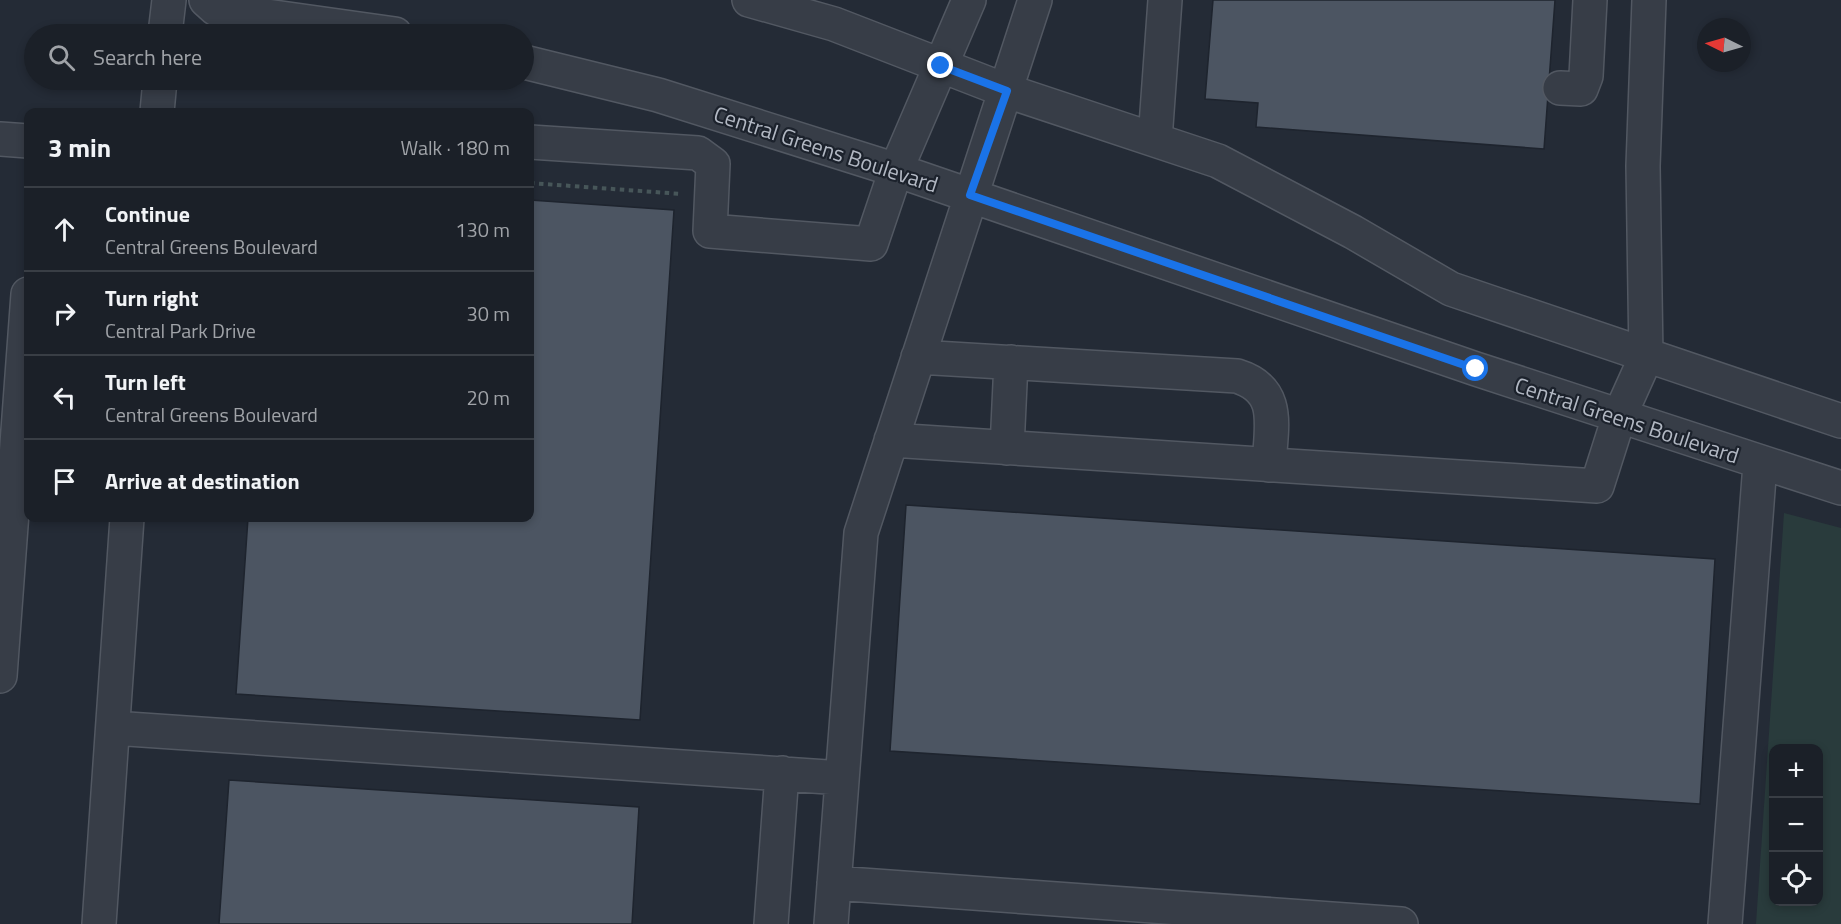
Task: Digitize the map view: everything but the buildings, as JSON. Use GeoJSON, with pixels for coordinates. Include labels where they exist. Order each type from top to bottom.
{"type":"FeatureCollection","features":[{"type":"Feature","properties":{"kind":"street"},"geometry":{"type":"LineString","coordinates":[[166,24],[169,0]]}},
{"type":"Feature","properties":{"kind":"street"},"geometry":{"type":"LineString","coordinates":[[206,0],[216,9],[323,24]]}},
{"type":"Feature","properties":{"kind":"street"},"geometry":{"type":"LineString","coordinates":[[749,0],[834,24],[1007,91],[1218,161],[1353,232],[1451,290],[1841,421]]}},
{"type":"Feature","properties":{"kind":"street"},"geometry":{"type":"LineString","coordinates":[[534,142],[698,153],[713,164],[710,231],[871,244],[896,170],[969,0]]}},
{"type":"Feature","properties":{"kind":"street"},"geometry":{"type":"LineString","coordinates":[[831,924],[861,533],[1035,0]]}},
{"type":"Feature","properties":{"kind":"street"},"geometry":{"type":"LineString","coordinates":[[1155,140],[1165,0]]}},
{"type":"Feature","properties":{"kind":"street"},"geometry":{"type":"LineString","coordinates":[[1560,88],[1581,89],[1586,76],[1590,0]]}},
{"type":"Feature","properties":{"kind":"street"},"geometry":{"type":"LineString","coordinates":[[891,440],[1597,486],[1619,417],[1646,357],[1643,166],[1649,0]]}},
{"type":"Feature","properties":{"kind":"street","name":"Central Greens Boulevard"},"geometry":{"type":"LineString","coordinates":[[534,64],[658,95],[896,170],[1619,417],[1760,464],[1841,488]]}},
{"type":"Feature","properties":{"kind":"street"},"geometry":{"type":"LineString","coordinates":[[157,108],[159,90]]}},
{"type":"Feature","properties":{"kind":"street"},"geometry":{"type":"LineString","coordinates":[[0,139],[24,141]]}},
{"type":"Feature","properties":{"kind":"street"},"geometry":{"type":"LineString","coordinates":[[0,676],[24,349]]}},
{"type":"Feature","properties":{"kind":"street"},"geometry":{"type":"LineString","coordinates":[[918,357],[1237,376],[1254,381],[1266,393],[1271,411],[1269,465]]}},
{"type":"Feature","properties":{"kind":"street"},"geometry":{"type":"LineString","coordinates":[[1007,448],[1011,362]]}},
{"type":"Feature","properties":{"kind":"street"},"geometry":{"type":"LineString","coordinates":[[1725,924],[1760,464]]}},
{"type":"Feature","properties":{"kind":"street"},"geometry":{"type":"LineString","coordinates":[[99,924],[128,522]]}},
{"type":"Feature","properties":{"kind":"street"},"geometry":{"type":"LineString","coordinates":[[112,728],[842,778]]}},
{"type":"Feature","properties":{"kind":"street"},"geometry":{"type":"LineString","coordinates":[[771,924],[782,773]]}},
{"type":"Feature","properties":{"kind":"street"},"geometry":{"type":"LineString","coordinates":[[834,883],[1401,924]]}},
{"type":"Feature","properties":{"kind":"path"},"geometry":{"type":"LineString","coordinates":[[534,183],[713,196]]}},
{"type":"Feature","properties":{"kind":"shaded area"},"geometry":{"type":"Polygon","coordinates":[[[1784,513],[1841,528],[1841,924],[1756,924],[1784,513]]]}},
{"type":"Feature","properties":{"kind":"route"},"geometry":{"type":"LineString","coordinates":[[941,66],[1007,91],[970,195],[1476,369]]}}]}
